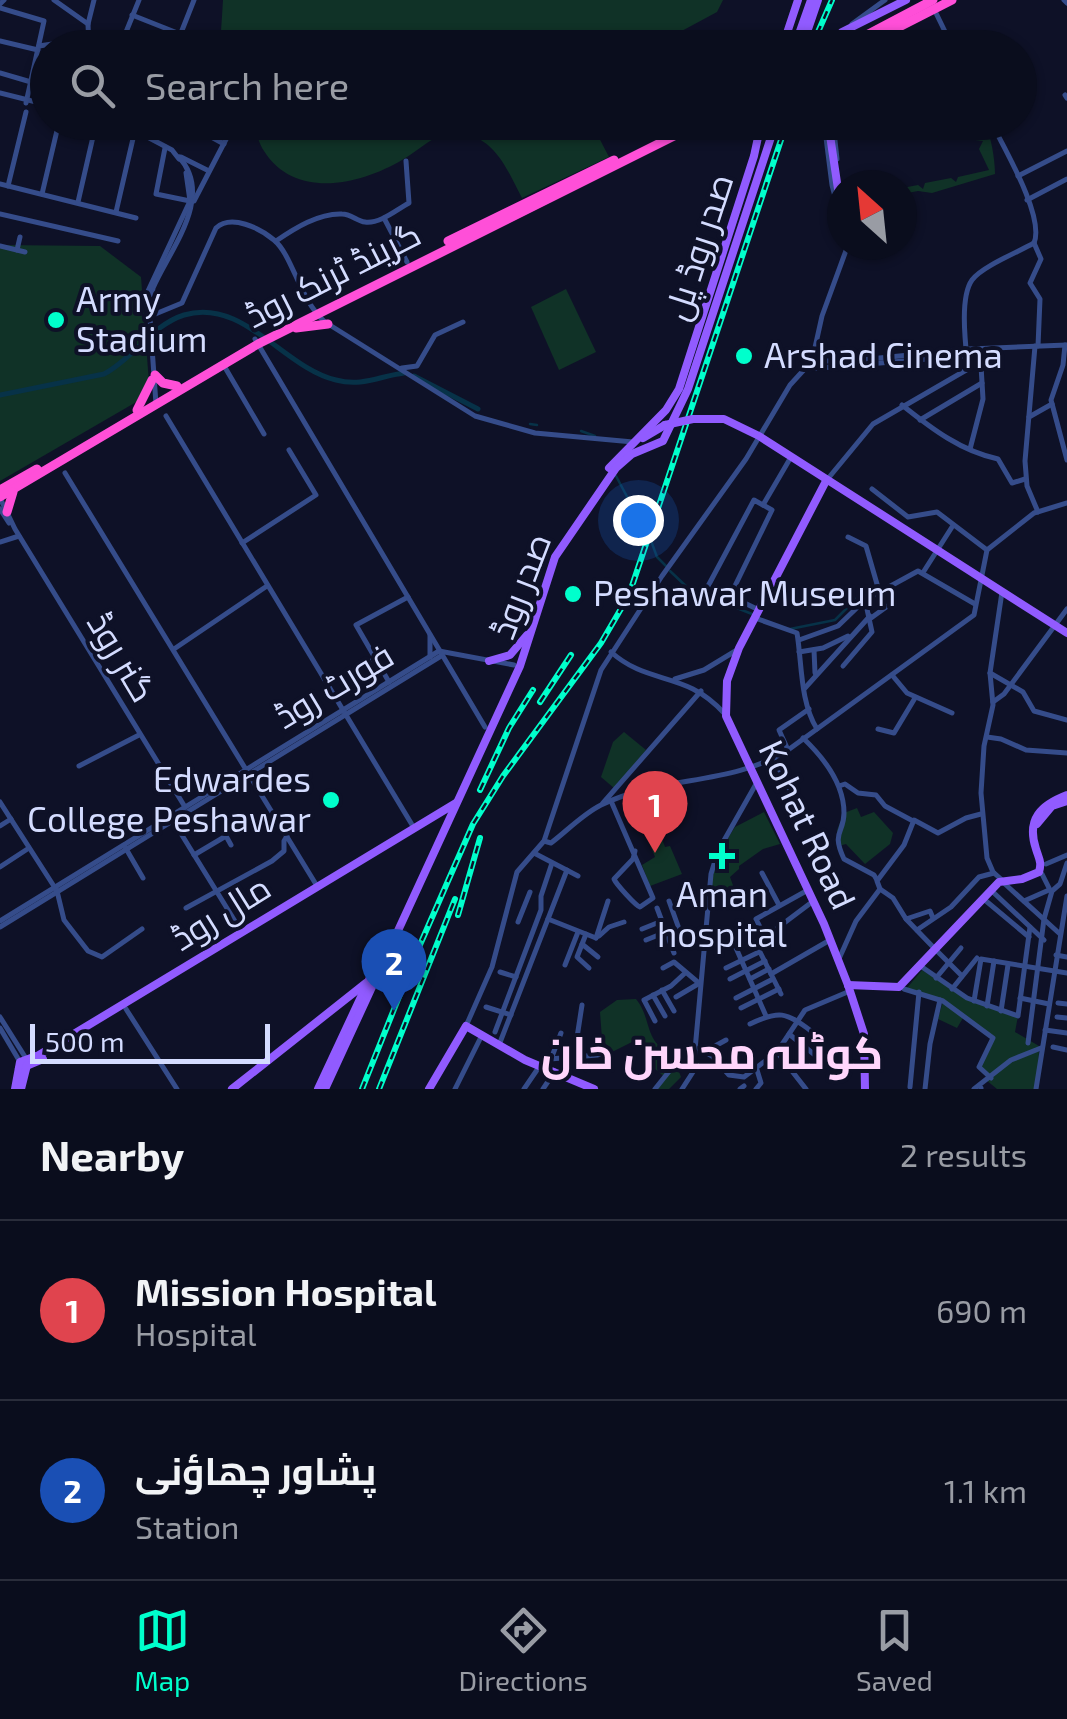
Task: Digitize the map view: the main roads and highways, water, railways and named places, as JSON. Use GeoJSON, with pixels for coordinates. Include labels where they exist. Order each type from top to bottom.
{"type":"FeatureCollection","features":[{"type":"Feature","properties":{"kind":"highway"},"geometry":{"type":"LineString","coordinates":[[872,30],[924,0]]}},
{"type":"Feature","properties":{"kind":"highway"},"geometry":{"type":"LineString","coordinates":[[878,30],[935,3],[952,0]]}},
{"type":"Feature","properties":{"kind":"highway"},"geometry":{"type":"LineString","coordinates":[[891,30],[935,3]]}},
{"type":"Feature","properties":{"kind":"highway","name":"گرینڈ ٹرنک روڈ"},"geometry":{"type":"LineString","coordinates":[[314,312],[658,140]]}},
{"type":"Feature","properties":{"kind":"highway","name":"گرینڈ ٹرنک روڈ"},"geometry":{"type":"LineString","coordinates":[[0,495],[177,386],[265,338],[407,262],[662,140]]}},
{"type":"Feature","properties":{"kind":"highway"},"geometry":{"type":"LineString","coordinates":[[265,338],[328,324]]}},
{"type":"Feature","properties":{"kind":"highway","name":"گرینڈ ٹرنک روڈ"},"geometry":{"type":"LineString","coordinates":[[13,487],[265,338]]}},
{"type":"Feature","properties":{"kind":"highway"},"geometry":{"type":"LineString","coordinates":[[137,410],[154,378],[177,386]]}},
{"type":"Feature","properties":{"kind":"highway"},"geometry":{"type":"LineString","coordinates":[[0,479],[13,487],[2,511]]}},
{"type":"Feature","properties":{"kind":"main road"},"geometry":{"type":"LineString","coordinates":[[792,30],[794,18],[808,0]]}},
{"type":"Feature","properties":{"kind":"main road"},"geometry":{"type":"LineString","coordinates":[[797,30],[808,0]]}},
{"type":"Feature","properties":{"kind":"main road"},"geometry":{"type":"LineString","coordinates":[[805,30],[808,0]]}},
{"type":"Feature","properties":{"kind":"main road"},"geometry":{"type":"LineString","coordinates":[[847,30],[903,0]]}},
{"type":"Feature","properties":{"kind":"main road","name":"صدر روڈ"},"geometry":{"type":"LineString","coordinates":[[452,809],[527,635],[550,556],[633,442],[666,410],[679,387],[757,140]]}},
{"type":"Feature","properties":{"kind":"main road","name":"صدر روڈ پل"},"geometry":{"type":"LineString","coordinates":[[679,387],[688,371],[765,140]]}},
{"type":"Feature","properties":{"kind":"main road","name":"صدر روڈ"},"geometry":{"type":"LineString","coordinates":[[322,1089],[520,666],[554,556],[623,457],[660,444],[670,428],[688,389],[766,140]]}},
{"type":"Feature","properties":{"kind":"main road","name":"صدر روڈ پل"},"geometry":{"type":"LineString","coordinates":[[748,206],[766,140]]}},
{"type":"Feature","properties":{"kind":"main road"},"geometry":{"type":"LineString","coordinates":[[831,140],[834,170]]}},
{"type":"Feature","properties":{"kind":"main road"},"geometry":{"type":"LineString","coordinates":[[623,457],[665,425],[724,419],[760,436],[1067,633]]}},
{"type":"Feature","properties":{"kind":"main road"},"geometry":{"type":"LineString","coordinates":[[824,924],[750,766],[735,723],[726,716],[727,681],[736,651],[826,480]]}},
{"type":"Feature","properties":{"kind":"main road"},"geometry":{"type":"LineString","coordinates":[[489,661],[510,654],[527,635]]}},
{"type":"Feature","properties":{"kind":"main road","name":"Kohat Road"},"geometry":{"type":"LineString","coordinates":[[750,766],[809,889],[849,988],[864,1034],[865,1089]]}},
{"type":"Feature","properties":{"kind":"main road"},"geometry":{"type":"LineString","coordinates":[[902,988],[935,949],[1004,882],[1042,870],[1033,842],[1036,814],[1067,798]]}},
{"type":"Feature","properties":{"kind":"main road","name":"مال روڈ"},"geometry":{"type":"LineString","coordinates":[[18,1089],[23,1065],[183,972],[414,828],[452,809]]}},
{"type":"Feature","properties":{"kind":"main road","name":"مال روڈ"},"geometry":{"type":"LineString","coordinates":[[183,972],[452,809]]}},
{"type":"Feature","properties":{"kind":"main road"},"geometry":{"type":"LineString","coordinates":[[849,988],[896,992],[902,988],[935,949],[1004,882]]}},
{"type":"Feature","properties":{"kind":"main road"},"geometry":{"type":"LineString","coordinates":[[235,1089],[368,984]]}},
{"type":"Feature","properties":{"kind":"main road"},"geometry":{"type":"LineString","coordinates":[[429,1089],[466,1026],[588,1088]]}},
{"type":"Feature","properties":{"kind":"waterway"},"geometry":{"type":"LineString","coordinates":[[0,395],[104,374],[173,320],[205,312],[244,324],[317,373],[336,380],[363,382],[404,373]]}},
{"type":"Feature","properties":{"kind":"waterway"},"geometry":{"type":"LineString","coordinates":[[414,376],[478,409]]}},
{"type":"Feature","properties":{"kind":"waterway"},"geometry":{"type":"LineString","coordinates":[[530,424],[537,425]]}},
{"type":"Feature","properties":{"kind":"waterway"},"geometry":{"type":"LineString","coordinates":[[581,431],[595,436]]}},
{"type":"Feature","properties":{"kind":"waterway"},"geometry":{"type":"LineString","coordinates":[[616,476],[647,534]]}},
{"type":"Feature","properties":{"kind":"waterway"},"geometry":{"type":"LineString","coordinates":[[650,538],[657,557],[666,566]]}},
{"type":"Feature","properties":{"kind":"waterway"},"geometry":{"type":"LineString","coordinates":[[670,571],[689,589],[752,614]]}},
{"type":"Feature","properties":{"kind":"waterway"},"geometry":{"type":"LineString","coordinates":[[790,629],[835,620],[858,597]]}},
{"type":"Feature","properties":{"kind":"railway"},"geometry":{"type":"LineString","coordinates":[[819,30],[832,0]]}},
{"type":"Feature","properties":{"kind":"railway"},"geometry":{"type":"LineString","coordinates":[[362,1089],[473,824],[503,776],[601,643],[629,595],[781,140]]}},
{"type":"Feature","properties":{"kind":"railway"},"geometry":{"type":"LineString","coordinates":[[540,702],[571,655]]}},
{"type":"Feature","properties":{"kind":"railway"},"geometry":{"type":"LineString","coordinates":[[480,790],[509,728],[533,690]]}},
{"type":"Feature","properties":{"kind":"railway"},"geometry":{"type":"LineString","coordinates":[[458,915],[480,838]]}},
{"type":"Feature","properties":{"kind":"railway"},"geometry":{"type":"LineString","coordinates":[[379,1089],[455,899]]}},
{"type":"Feature","properties":{"kind":"place","name":"Army Stadium"},"geometry":{"type":"Point","coordinates":[56,320]}},
{"type":"Feature","properties":{"kind":"place","name":"Arshad Cinema"},"geometry":{"type":"Point","coordinates":[744,356]}},
{"type":"Feature","properties":{"kind":"place","name":"Peshawar Museum"},"geometry":{"type":"Point","coordinates":[573,594]}},
{"type":"Feature","properties":{"kind":"place","name":"Edwardes College Peshawar"},"geometry":{"type":"Point","coordinates":[331,800]}},
{"type":"Feature","properties":{"kind":"place","name":"Mission Hospital"},"geometry":{"type":"Point","coordinates":[655,853]}},
{"type":"Feature","properties":{"kind":"place","name":"Aman hospital"},"geometry":{"type":"Point","coordinates":[722,856]}},
{"type":"Feature","properties":{"kind":"place","name":"پشاور چھاؤنی"},"geometry":{"type":"Point","coordinates":[394,1011]}},
{"type":"Feature","properties":{"kind":"district","name":"کوٹلہ محسن خان"},"geometry":{"type":"Point","coordinates":[712,1053]}}]}
